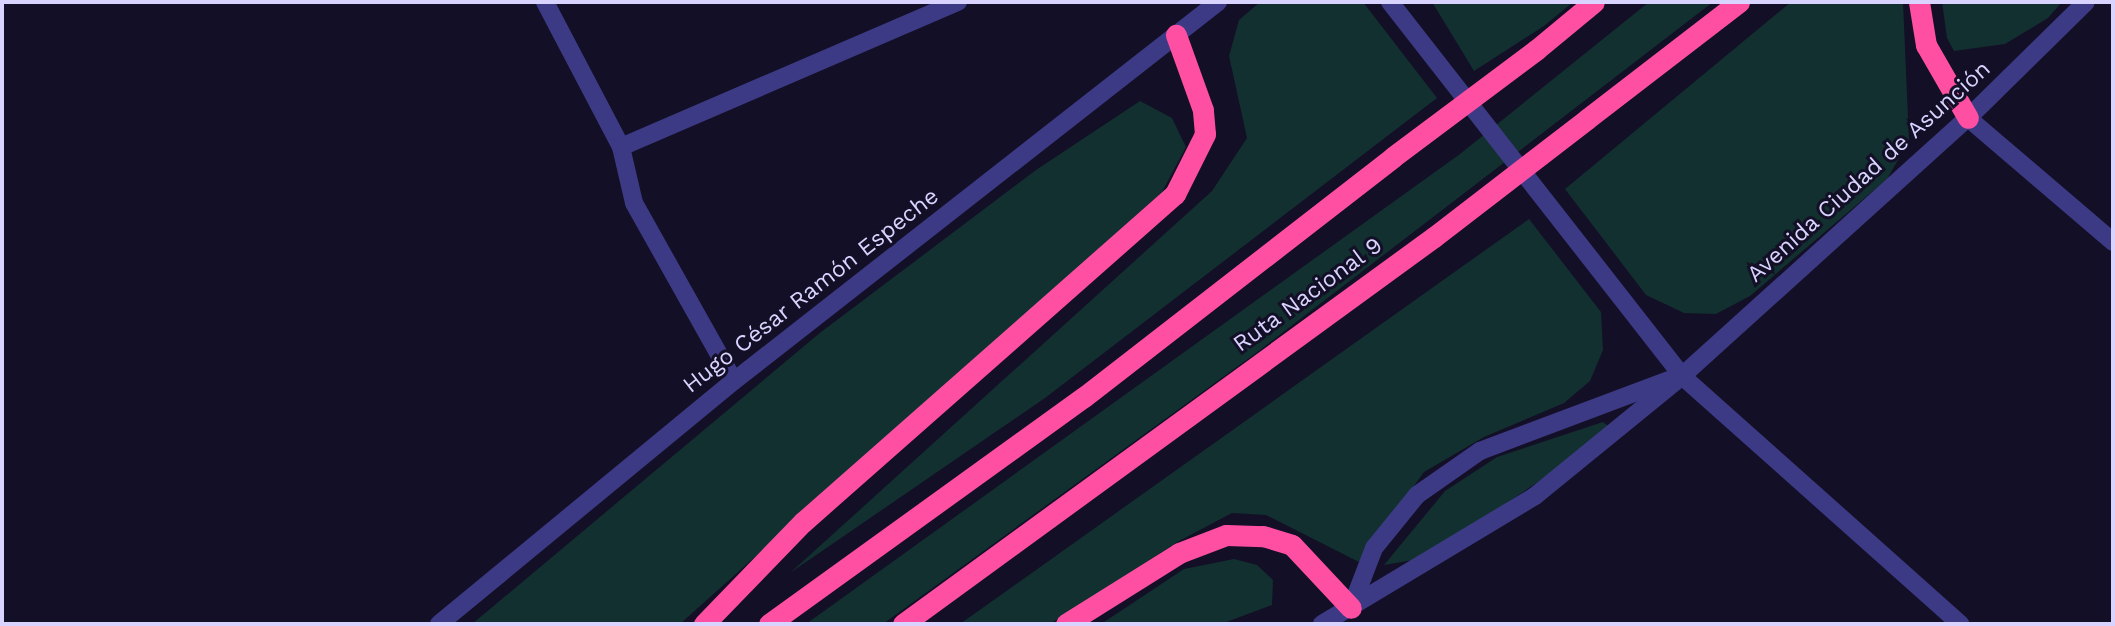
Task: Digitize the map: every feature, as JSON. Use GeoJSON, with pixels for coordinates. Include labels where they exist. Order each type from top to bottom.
{"type":"FeatureCollection","features":[{"type":"Feature","properties":{"kind":"highway"},"geometry":{"type":"LineString","coordinates":[[769,624],[1084,397],[1393,157],[1536,51],[1594,2]]}},
{"type":"Feature","properties":{"kind":"highway","name":"Ruta Nacional 9"},"geometry":{"type":"LineString","coordinates":[[903,624],[1434,237],[1739,2]]}},
{"type":"Feature","properties":{"kind":"highway"},"geometry":{"type":"LineString","coordinates":[[1919,2],[1926,45],[1968,118]]}},
{"type":"Feature","properties":{"kind":"highway"},"geometry":{"type":"LineString","coordinates":[[704,624],[803,522],[1175,194],[1205,134],[1203,110],[1176,35]]}},
{"type":"Feature","properties":{"kind":"highway"},"geometry":{"type":"LineString","coordinates":[[1066,624],[1179,553],[1226,535],[1263,536],[1292,545],[1351,608]]}},
{"type":"Feature","properties":{"kind":"street"},"geometry":{"type":"LineString","coordinates":[[545,2],[621,147],[634,203],[734,382]]}},
{"type":"Feature","properties":{"kind":"street"},"geometry":{"type":"LineString","coordinates":[[621,147],[958,2]]}},
{"type":"Feature","properties":{"kind":"street","name":"Hugo César Ramón Espeche"},"geometry":{"type":"LineString","coordinates":[[439,624],[734,382],[1218,2]]}},
{"type":"Feature","properties":{"kind":"street"},"geometry":{"type":"LineString","coordinates":[[1391,2],[1682,376],[1960,624]]}},
{"type":"Feature","properties":{"kind":"street","name":"Avenida Ciudad de Asunción"},"geometry":{"type":"LineString","coordinates":[[1322,624],[1535,496],[1682,376],[1968,118],[2086,2]]}},
{"type":"Feature","properties":{"kind":"street"},"geometry":{"type":"LineString","coordinates":[[1968,118],[2113,242]]}},
{"type":"Feature","properties":{"kind":"street","name":"Avenida Ciudad de Asunción"},"geometry":{"type":"LineString","coordinates":[[1351,608],[1374,548],[1417,495],[1480,451],[1682,376]]}},
{"type":"Feature","properties":{"kind":"green space"},"geometry":{"type":"Polygon","coordinates":[[[1260,2],[1363,2],[1437,98],[1045,398],[790,573],[1212,191],[1247,138],[1229,56],[1239,20],[1260,2]]]}},
{"type":"Feature","properties":{"kind":"green space"},"geometry":{"type":"Polygon","coordinates":[[[1432,2],[1573,2],[1544,26],[1474,71],[1432,2]]]}},
{"type":"Feature","properties":{"kind":"green space"},"geometry":{"type":"Polygon","coordinates":[[[1649,2],[1713,2],[1256,353],[883,624],[806,624],[1460,154],[1649,2]]]}},
{"type":"Feature","properties":{"kind":"green space"},"geometry":{"type":"Polygon","coordinates":[[[1791,2],[1903,2],[1909,141],[1887,179],[1750,296],[1716,314],[1684,313],[1646,295],[1565,189],[1791,2]]]}},
{"type":"Feature","properties":{"kind":"green space"},"geometry":{"type":"Polygon","coordinates":[[[1942,2],[2062,2],[2048,18],[2005,44],[1954,51],[1947,38],[1942,2]]]}},
{"type":"Feature","properties":{"kind":"green space"},"geometry":{"type":"Polygon","coordinates":[[[1140,101],[1172,118],[1186,147],[1162,192],[680,624],[472,624],[821,332],[1036,170],[1140,101]]]}},
{"type":"Feature","properties":{"kind":"green space"},"geometry":{"type":"Polygon","coordinates":[[[1529,219],[1601,312],[1603,350],[1590,381],[1564,403],[1484,437],[1424,472],[1359,562],[1266,515],[1232,513],[1179,541],[1050,624],[960,624],[1529,219]]]}},
{"type":"Feature","properties":{"kind":"green space"},"geometry":{"type":"Polygon","coordinates":[[[1603,422],[1611,428],[1575,457],[1425,558],[1384,565],[1445,491],[1497,457],[1603,422]]]}},
{"type":"Feature","properties":{"kind":"green space"},"geometry":{"type":"Polygon","coordinates":[[[1234,559],[1257,565],[1273,580],[1272,605],[1221,624],[1101,624],[1184,569],[1234,559]]]}}]}
